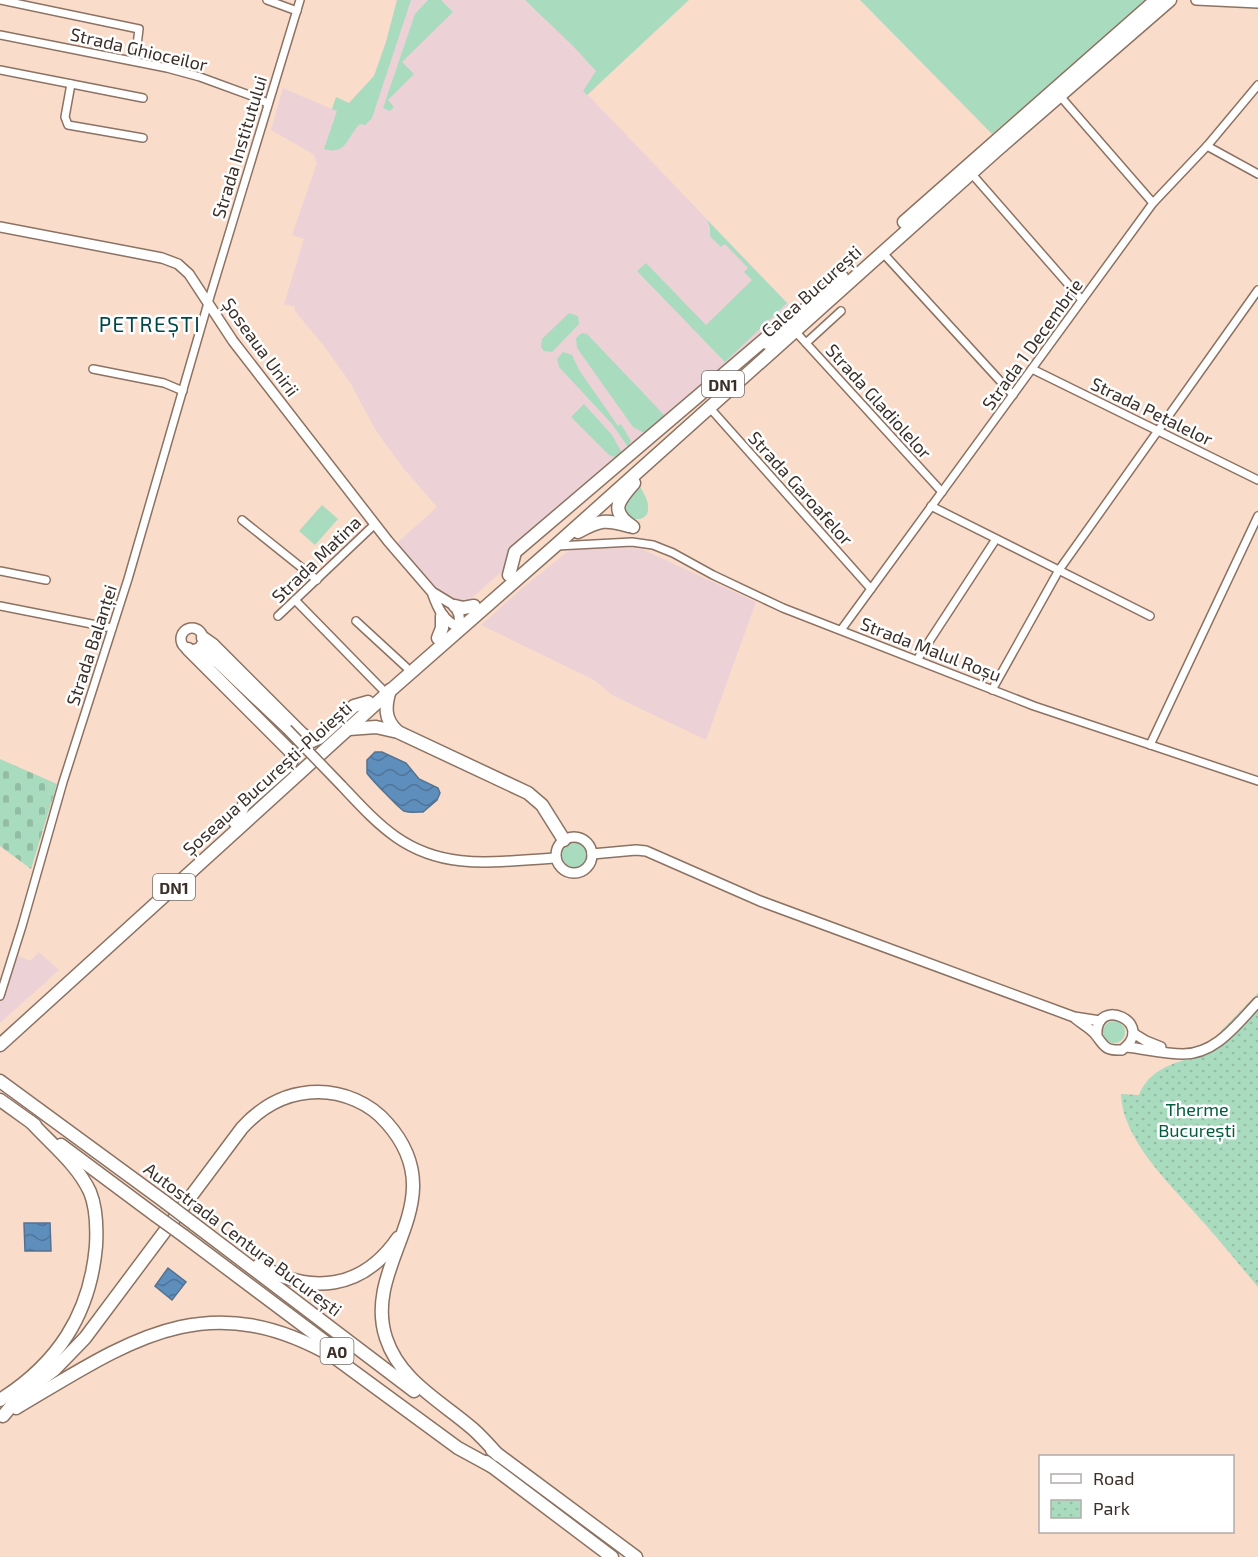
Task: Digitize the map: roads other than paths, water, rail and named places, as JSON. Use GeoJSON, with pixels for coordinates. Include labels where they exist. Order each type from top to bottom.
{"type":"FeatureCollection","features":[{"type":"Feature","properties":{"kind":"highway","name":"Calea București"},"geometry":{"type":"LineString","coordinates":[[476,609],[555,546],[792,327],[1156,0]]}},
{"type":"Feature","properties":{"kind":"highway","name":"Calea București"},"geometry":{"type":"LineString","coordinates":[[792,327],[882,252],[1170,0]]}},
{"type":"Feature","properties":{"kind":"highway","name":"DN1"},"geometry":{"type":"LineString","coordinates":[[476,609],[508,576],[515,552],[772,333],[792,327]]}},
{"type":"Feature","properties":{"kind":"highway"},"geometry":{"type":"LineString","coordinates":[[555,546],[592,524],[609,521],[633,527],[620,517],[619,503],[661,450]]}},
{"type":"Feature","properties":{"kind":"highway"},"geometry":{"type":"LineString","coordinates":[[455,606],[476,609]]}},
{"type":"Feature","properties":{"kind":"highway","name":"Șoseaua București-Ploiești"},"geometry":{"type":"LineString","coordinates":[[0,1035],[368,702],[386,689],[476,609]]}},
{"type":"Feature","properties":{"kind":"highway"},"geometry":{"type":"LineString","coordinates":[[438,638],[442,628],[442,616]]}},
{"type":"Feature","properties":{"kind":"highway","name":"Șoseaua București-Ploiești"},"geometry":{"type":"LineString","coordinates":[[0,1045],[347,729],[406,667],[438,638],[458,624]]}},
{"type":"Feature","properties":{"kind":"highway"},"geometry":{"type":"LineString","coordinates":[[197,645],[213,645],[302,734],[312,741],[319,738],[354,706],[368,702]]}},
{"type":"Feature","properties":{"kind":"highway"},"geometry":{"type":"LineString","coordinates":[[197,645],[291,752],[290,764],[244,805],[235,822]]}},
{"type":"Feature","properties":{"kind":"highway"},"geometry":{"type":"LineString","coordinates":[[386,689],[387,715],[390,723],[398,732]]}},
{"type":"Feature","properties":{"kind":"highway"},"geometry":{"type":"LineString","coordinates":[[347,729],[372,726],[398,732],[533,797],[546,810],[564,840]]}},
{"type":"Feature","properties":{"kind":"highway","name":"Autostrada Centura București"},"geometry":{"type":"LineString","coordinates":[[0,1081],[165,1202],[636,1557]]}},
{"type":"Feature","properties":{"kind":"highway"},"geometry":{"type":"LineString","coordinates":[[2,1417],[19,1397],[45,1378],[74,1351],[252,1117],[274,1102],[302,1093],[329,1093],[361,1103],[384,1119],[403,1145],[410,1166],[413,1194],[411,1206],[382,1301],[383,1325],[388,1345],[405,1373],[417,1385],[473,1429],[498,1455]]}},
{"type":"Feature","properties":{"kind":"highway","name":"Autostrada Centura București"},"geometry":{"type":"LineString","coordinates":[[0,1100],[612,1557]]}},
{"type":"Feature","properties":{"kind":"highway"},"geometry":{"type":"LineString","coordinates":[[0,1401],[39,1371],[74,1326],[85,1299],[95,1258],[97,1227],[90,1194],[75,1169],[31,1122]]}},
{"type":"Feature","properties":{"kind":"highway"},"geometry":{"type":"LineString","coordinates":[[207,1234],[273,1273],[288,1279],[316,1284],[350,1279],[371,1268],[383,1257],[404,1230]]}},
{"type":"Feature","properties":{"kind":"highway"},"geometry":{"type":"LineString","coordinates":[[2,1417],[107,1355],[151,1334],[182,1326],[241,1324],[293,1337],[324,1352],[458,1448],[491,1466]]}},
{"type":"Feature","properties":{"kind":"highway"},"geometry":{"type":"LineString","coordinates":[[0,1401],[19,1397]]}},
{"type":"Feature","properties":{"kind":"street"},"geometry":{"type":"LineString","coordinates":[[0,0],[139,29],[135,61]]}},
{"type":"Feature","properties":{"kind":"street"},"geometry":{"type":"LineString","coordinates":[[267,0],[297,11]]}},
{"type":"Feature","properties":{"kind":"street","name":"Strada Institutului"},"geometry":{"type":"LineString","coordinates":[[208,303],[300,0]]}},
{"type":"Feature","properties":{"kind":"street"},"geometry":{"type":"LineString","coordinates":[[1196,0],[1258,3]]}},
{"type":"Feature","properties":{"kind":"street","name":"Strada Ghioceilor"},"geometry":{"type":"LineString","coordinates":[[0,35],[135,61],[200,77],[268,104]]}},
{"type":"Feature","properties":{"kind":"street"},"geometry":{"type":"LineString","coordinates":[[0,70],[143,98]]}},
{"type":"Feature","properties":{"kind":"street"},"geometry":{"type":"LineString","coordinates":[[71,84],[65,117],[68,125],[143,138]]}},
{"type":"Feature","properties":{"kind":"street","name":"Strada 1 Decembrie"},"geometry":{"type":"LineString","coordinates":[[841,630],[1153,203],[1207,146],[1258,85]]}},
{"type":"Feature","properties":{"kind":"street"},"geometry":{"type":"LineString","coordinates":[[1060,96],[1153,203]]}},
{"type":"Feature","properties":{"kind":"street"},"geometry":{"type":"LineString","coordinates":[[1207,146],[1258,174]]}},
{"type":"Feature","properties":{"kind":"street"},"geometry":{"type":"LineString","coordinates":[[971,173],[1082,300]]}},
{"type":"Feature","properties":{"kind":"street","name":"Șoseaua Unirii"},"geometry":{"type":"LineString","coordinates":[[0,227],[172,261],[189,273],[246,358],[375,524],[432,592],[442,616]]}},
{"type":"Feature","properties":{"kind":"street"},"geometry":{"type":"LineString","coordinates":[[882,252],[1013,395]]}},
{"type":"Feature","properties":{"kind":"street"},"geometry":{"type":"LineString","coordinates":[[992,690],[1059,570],[1160,431],[1258,290]]}},
{"type":"Feature","properties":{"kind":"street","name":"Strada Balanței"},"geometry":{"type":"LineString","coordinates":[[0,996],[208,303]]}},
{"type":"Feature","properties":{"kind":"street"},"geometry":{"type":"LineString","coordinates":[[806,343],[841,311]]}},
{"type":"Feature","properties":{"kind":"street","name":"Strada Gladiolelor"},"geometry":{"type":"LineString","coordinates":[[792,327],[942,492]]}},
{"type":"Feature","properties":{"kind":"street"},"geometry":{"type":"LineString","coordinates":[[93,369],[164,383],[183,391]]}},
{"type":"Feature","properties":{"kind":"street","name":"Strada Petalelor"},"geometry":{"type":"LineString","coordinates":[[1032,369],[1258,480]]}},
{"type":"Feature","properties":{"kind":"street","name":"Strada Garoafelor"},"geometry":{"type":"LineString","coordinates":[[708,407],[871,589]]}},
{"type":"Feature","properties":{"kind":"street"},"geometry":{"type":"LineString","coordinates":[[931,506],[1150,616]]}},
{"type":"Feature","properties":{"kind":"street"},"geometry":{"type":"LineString","coordinates":[[1150,745],[1258,516]]}},
{"type":"Feature","properties":{"kind":"street"},"geometry":{"type":"LineString","coordinates":[[242,520],[317,580]]}},
{"type":"Feature","properties":{"kind":"street","name":"Strada Matina"},"geometry":{"type":"LineString","coordinates":[[278,616],[375,524]]}},
{"type":"Feature","properties":{"kind":"street"},"geometry":{"type":"LineString","coordinates":[[592,524],[589,534],[597,544]]}},
{"type":"Feature","properties":{"kind":"street"},"geometry":{"type":"LineString","coordinates":[[917,660],[996,539]]}},
{"type":"Feature","properties":{"kind":"street","name":"Strada Malul Roșu"},"geometry":{"type":"LineString","coordinates":[[555,546],[632,542],[653,545],[783,608],[992,690],[1258,781]]}},
{"type":"Feature","properties":{"kind":"street"},"geometry":{"type":"LineString","coordinates":[[0,571],[46,580]]}},
{"type":"Feature","properties":{"kind":"street","name":"Șoseaua Unirii"},"geometry":{"type":"LineString","coordinates":[[432,592],[455,606]]}},
{"type":"Feature","properties":{"kind":"street"},"geometry":{"type":"LineString","coordinates":[[295,600],[386,689]]}},
{"type":"Feature","properties":{"kind":"street"},"geometry":{"type":"LineString","coordinates":[[0,606],[112,628]]}},
{"type":"Feature","properties":{"kind":"street"},"geometry":{"type":"LineString","coordinates":[[455,606],[458,624]]}},
{"type":"Feature","properties":{"kind":"street"},"geometry":{"type":"LineString","coordinates":[[442,616],[458,624]]}},
{"type":"Feature","properties":{"kind":"street"},"geometry":{"type":"LineString","coordinates":[[356,621],[406,667]]}},
{"type":"Feature","properties":{"kind":"street"},"geometry":{"type":"LineString","coordinates":[[197,645],[213,655],[216,662],[394,836],[439,858],[471,863],[556,858]]}},
{"type":"Feature","properties":{"kind":"street"},"geometry":{"type":"LineString","coordinates":[[572,837],[581,838],[589,845],[592,854],[588,867],[576,874],[565,872],[557,864],[557,848],[564,840],[572,837]]}},
{"type":"Feature","properties":{"kind":"street"},"geometry":{"type":"LineString","coordinates":[[592,854],[636,850],[649,852],[760,901],[1074,1017],[1100,1021]]}},
{"type":"Feature","properties":{"kind":"street"},"geometry":{"type":"LineString","coordinates":[[1127,1047],[1133,1033],[1131,1025],[1121,1016],[1110,1015],[1100,1021],[1097,1025],[1097,1036],[1100,1043],[1109,1049],[1120,1050],[1127,1047],[1184,1054],[1203,1050],[1218,1042],[1258,1002]]}},
{"type":"Feature","properties":{"kind":"street"},"geometry":{"type":"LineString","coordinates":[[1074,1017],[1097,1036]]}},
{"type":"Feature","properties":{"kind":"street"},"geometry":{"type":"LineString","coordinates":[[1133,1033],[1155,1045],[1184,1054]]}},
{"type":"Feature","properties":{"kind":"water"},"geometry":{"type":"Polygon","coordinates":[[[375,752],[382,752],[406,763],[419,779],[438,788],[440,793],[437,800],[423,812],[404,811],[367,773],[367,760],[375,752]]]}},
{"type":"Feature","properties":{"kind":"water"},"geometry":{"type":"Polygon","coordinates":[[[24,1223],[50,1223],[51,1251],[25,1251],[24,1223]]]}},
{"type":"Feature","properties":{"kind":"water"},"geometry":{"type":"Polygon","coordinates":[[[168,1268],[186,1282],[172,1300],[155,1286],[168,1268]]]}},
{"type":"Feature","properties":{"kind":"district","name":"PETREȘTI"},"geometry":{"type":"Point","coordinates":[150,323]}},
{"type":"Feature","properties":{"kind":"park label","name":"Therme București"},"geometry":{"type":"Point","coordinates":[1197,1119]}}]}
